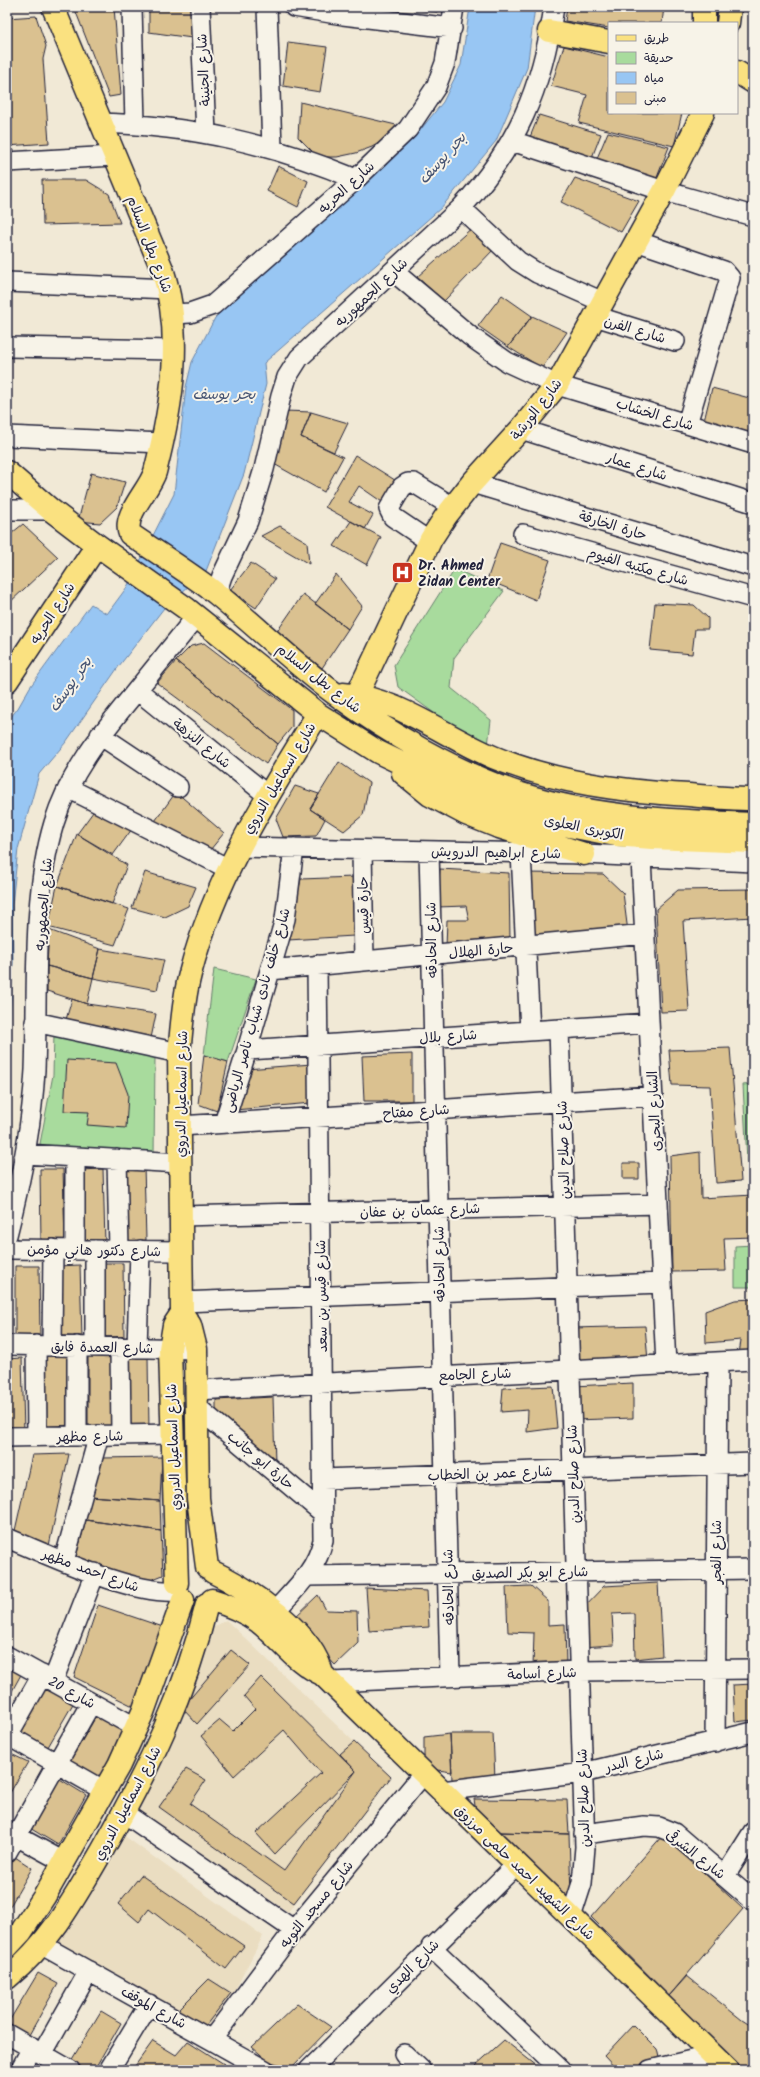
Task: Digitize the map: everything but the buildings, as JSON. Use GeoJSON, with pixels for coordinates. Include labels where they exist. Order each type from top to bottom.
{"type":"FeatureCollection","features":[{"type":"Feature","properties":{"kind":"main road","name":"شارع بطل السلام"},"geometry":{"type":"LineString","coordinates":[[53,7],[114,156],[128,185],[169,289],[174,314],[173,373],[162,443],[151,482],[129,517],[128,526],[130,534],[210,589],[334,693],[386,728],[442,760]]}},
{"type":"Feature","properties":{"kind":"main road"},"geometry":{"type":"LineString","coordinates":[[704,7],[704,22]]}},
{"type":"Feature","properties":{"kind":"main road"},"geometry":{"type":"LineString","coordinates":[[728,22],[730,7]]}},
{"type":"Feature","properties":{"kind":"main road"},"geometry":{"type":"LineString","coordinates":[[550,31],[608,42]]}},
{"type":"Feature","properties":{"kind":"main road"},"geometry":{"type":"LineString","coordinates":[[738,73],[753,82]]}},
{"type":"Feature","properties":{"kind":"main road","name":"شارع الورشة"},"geometry":{"type":"LineString","coordinates":[[357,695],[430,542],[453,507],[472,483],[521,429],[557,385],[664,191],[702,114]]}},
{"type":"Feature","properties":{"kind":"main road"},"geometry":{"type":"LineString","coordinates":[[7,472],[51,510],[97,545]]}},
{"type":"Feature","properties":{"kind":"main road","name":"شارع بطل السلام"},"geometry":{"type":"LineString","coordinates":[[97,545],[192,613],[318,714],[378,752],[424,774]]}},
{"type":"Feature","properties":{"kind":"main road","name":"شارع الحريه"},"geometry":{"type":"LineString","coordinates":[[7,681],[97,545]]}},
{"type":"Feature","properties":{"kind":"main road"},"geometry":{"type":"LineString","coordinates":[[334,693],[357,695],[392,705],[444,734],[494,757],[548,775],[607,788],[753,799]]}},
{"type":"Feature","properties":{"kind":"main road","name":"شارع اسماعيل الدروي"},"geometry":{"type":"LineString","coordinates":[[210,1570],[198,1498],[198,1399],[196,1349],[190,1326],[182,1307],[179,1053],[183,1012],[190,975],[203,935],[229,869],[267,795],[318,714]]}},
{"type":"Feature","properties":{"kind":"main road"},"geometry":{"type":"LineString","coordinates":[[378,752],[430,795],[466,814],[496,826],[584,854]]}},
{"type":"Feature","properties":{"kind":"main road","name":"الكوبرى العلوى"},"geometry":{"type":"LineString","coordinates":[[442,760],[486,781],[521,794],[569,807],[614,816],[652,820],[753,824]]}},
{"type":"Feature","properties":{"kind":"main road","name":"الكوبرى العلوى"},"geometry":{"type":"LineString","coordinates":[[424,774],[478,800],[564,825],[616,835],[753,842]]}},
{"type":"Feature","properties":{"kind":"main road","name":"شارع اسماعيل الدروي"},"geometry":{"type":"LineString","coordinates":[[11,1934],[64,1862],[105,1791],[137,1728],[179,1591],[170,1348],[174,1325],[182,1307]]}},
{"type":"Feature","properties":{"kind":"main road"},"geometry":{"type":"LineString","coordinates":[[192,1566],[210,1570],[216,1577],[218,1590],[209,1602],[194,1606],[179,1591],[179,1576],[192,1566]]}},
{"type":"Feature","properties":{"kind":"main road","name":"شارع الشهيد احمد حلمى مرزوق"},"geometry":{"type":"LineString","coordinates":[[210,1570],[248,1591],[275,1611],[311,1648],[327,1678]]}},
{"type":"Feature","properties":{"kind":"main road","name":"شارع اسماعيل الدروي"},"geometry":{"type":"LineString","coordinates":[[7,1978],[42,1945],[65,1915],[124,1813],[148,1768],[170,1719],[198,1639],[209,1602]]}},
{"type":"Feature","properties":{"kind":"main road","name":"شارع الشهيد احمد حلمى مرزوق"},"geometry":{"type":"LineString","coordinates":[[209,1602],[230,1606],[246,1613],[259,1622],[303,1663],[327,1678],[721,2063]]}},
{"type":"Feature","properties":{"kind":"main road"},"geometry":{"type":"LineString","coordinates":[[11,1934],[42,1945]]}},
{"type":"Feature","properties":{"kind":"street"},"geometry":{"type":"LineString","coordinates":[[132,7],[136,124]]}},
{"type":"Feature","properties":{"kind":"street","name":"شارع الجنينة"},"geometry":{"type":"LineString","coordinates":[[200,7],[206,133]]}},
{"type":"Feature","properties":{"kind":"street"},"geometry":{"type":"LineString","coordinates":[[267,7],[272,148]]}},
{"type":"Feature","properties":{"kind":"street"},"geometry":{"type":"LineString","coordinates":[[294,7],[343,15],[452,28]]}},
{"type":"Feature","properties":{"kind":"street","name":"شارع الحريه"},"geometry":{"type":"LineString","coordinates":[[174,314],[190,313],[213,304],[356,179],[408,129],[436,87],[445,63],[452,28],[454,7]]}},
{"type":"Feature","properties":{"kind":"street","name":"شارع الجمهوريه"},"geometry":{"type":"LineString","coordinates":[[210,589],[222,576],[248,521],[281,396],[288,377],[300,358],[394,272],[461,208],[481,186],[512,142],[533,96],[550,31],[554,7]]}},
{"type":"Feature","properties":{"kind":"street"},"geometry":{"type":"LineString","coordinates":[[100,122],[136,124],[206,133],[272,148],[314,162],[356,179]]}},
{"type":"Feature","properties":{"kind":"street"},"geometry":{"type":"LineString","coordinates":[[512,142],[664,191],[753,216]]}},
{"type":"Feature","properties":{"kind":"street"},"geometry":{"type":"LineString","coordinates":[[7,162],[114,156]]}},
{"type":"Feature","properties":{"kind":"street","name":"شارع الفرن"},"geometry":{"type":"LineString","coordinates":[[461,208],[513,256],[537,273],[599,309],[675,341]]}},
{"type":"Feature","properties":{"kind":"street"},"geometry":{"type":"LineString","coordinates":[[636,241],[724,271],[730,278],[687,424]]}},
{"type":"Feature","properties":{"kind":"street","name":"شارع الخشاب"},"geometry":{"type":"LineString","coordinates":[[394,272],[470,336],[507,362],[557,385],[753,444]]}},
{"type":"Feature","properties":{"kind":"street"},"geometry":{"type":"LineString","coordinates":[[7,282],[169,289]]}},
{"type":"Feature","properties":{"kind":"street"},"geometry":{"type":"LineString","coordinates":[[7,346],[174,350]]}},
{"type":"Feature","properties":{"kind":"street","name":"شارع عمار"},"geometry":{"type":"LineString","coordinates":[[521,429],[753,503]]}},
{"type":"Feature","properties":{"kind":"street"},"geometry":{"type":"LineString","coordinates":[[7,436],[162,443]]}},
{"type":"Feature","properties":{"kind":"street"},"geometry":{"type":"LineString","coordinates":[[430,542],[393,517],[390,512],[389,509],[402,487],[408,483],[414,483],[453,507]]}},
{"type":"Feature","properties":{"kind":"street","name":"حارة الخارقة"},"geometry":{"type":"LineString","coordinates":[[472,483],[753,568]]}},
{"type":"Feature","properties":{"kind":"street"},"geometry":{"type":"LineString","coordinates":[[7,510],[51,510]]}},
{"type":"Feature","properties":{"kind":"street","name":"شارع مكتبه الفيوم"},"geometry":{"type":"LineString","coordinates":[[523,534],[753,598]]}},
{"type":"Feature","properties":{"kind":"street","name":"شارع الجمهوريه"},"geometry":{"type":"LineString","coordinates":[[7,1235],[25,1154],[35,1070],[35,1022],[42,883],[54,822],[68,788],[100,735],[137,690],[192,613]]}},
{"type":"Feature","properties":{"kind":"street","name":"شارع النزهة"},"geometry":{"type":"LineString","coordinates":[[137,690],[267,795]]}},
{"type":"Feature","properties":{"kind":"street"},"geometry":{"type":"LineString","coordinates":[[100,735],[178,787]]}},
{"type":"Feature","properties":{"kind":"street"},"geometry":{"type":"LineString","coordinates":[[68,788],[229,869]]}},
{"type":"Feature","properties":{"kind":"street","name":"شارع ابراهيم الدرويش"},"geometry":{"type":"LineString","coordinates":[[239,847],[584,854],[642,858],[753,862]]}},
{"type":"Feature","properties":{"kind":"street","name":"شارع خلف نادى شباب ناصر الرياضى"},"geometry":{"type":"LineString","coordinates":[[224,1124],[247,1050],[284,919],[294,848]]}},
{"type":"Feature","properties":{"kind":"street","name":"حارة قيس"},"geometry":{"type":"LineString","coordinates":[[362,850],[364,961]]}},
{"type":"Feature","properties":{"kind":"street","name":"شارع الحادقه"},"geometry":{"type":"LineString","coordinates":[[429,851],[450,1676]]}},
{"type":"Feature","properties":{"kind":"street"},"geometry":{"type":"LineString","coordinates":[[521,853],[530,1031]]}},
{"type":"Feature","properties":{"kind":"street","name":"الشارع البحرى"},"geometry":{"type":"LineString","coordinates":[[642,858],[666,1364]]}},
{"type":"Feature","properties":{"kind":"street","name":"حارة الهلال"},"geometry":{"type":"LineString","coordinates":[[270,970],[645,934]]}},
{"type":"Feature","properties":{"kind":"street","name":"شارع قيس بن سعد"},"geometry":{"type":"LineString","coordinates":[[275,1611],[308,1576],[321,1550],[324,1513],[320,1298],[318,965]]}},
{"type":"Feature","properties":{"kind":"street"},"geometry":{"type":"LineString","coordinates":[[35,1022],[179,1053]]}},
{"type":"Feature","properties":{"kind":"street","name":"شارع بلال"},"geometry":{"type":"LineString","coordinates":[[247,1050],[649,1023]]}},
{"type":"Feature","properties":{"kind":"street","name":"شارع صلاح الدين"},"geometry":{"type":"LineString","coordinates":[[559,1029],[585,1865],[582,1883],[571,1917]]}},
{"type":"Feature","properties":{"kind":"street","name":"شارع مفتاح"},"geometry":{"type":"LineString","coordinates":[[180,1126],[653,1096]]}},
{"type":"Feature","properties":{"kind":"street"},"geometry":{"type":"LineString","coordinates":[[25,1154],[180,1163]]}},
{"type":"Feature","properties":{"kind":"street"},"geometry":{"type":"LineString","coordinates":[[75,1157],[75,1250]]}},
{"type":"Feature","properties":{"kind":"street"},"geometry":{"type":"LineString","coordinates":[[117,1159],[118,1250]]}},
{"type":"Feature","properties":{"kind":"street","name":"شارع عثمان بن عفان"},"geometry":{"type":"LineString","coordinates":[[181,1216],[658,1204]]}},
{"type":"Feature","properties":{"kind":"street","name":"شارع دكتور هاني مؤمن"},"geometry":{"type":"LineString","coordinates":[[7,1249],[181,1251]]}},
{"type":"Feature","properties":{"kind":"street"},"geometry":{"type":"LineString","coordinates":[[37,1436],[52,1249]]}},
{"type":"Feature","properties":{"kind":"street"},"geometry":{"type":"LineString","coordinates":[[77,1436],[95,1250]]}},
{"type":"Feature","properties":{"kind":"street"},"geometry":{"type":"LineString","coordinates":[[121,1435],[140,1250]]}},
{"type":"Feature","properties":{"kind":"street"},"geometry":{"type":"LineString","coordinates":[[182,1307],[320,1298],[662,1283]]}},
{"type":"Feature","properties":{"kind":"street","name":"شارع العمدة فايق"},"geometry":{"type":"LineString","coordinates":[[7,1345],[196,1349]]}},
{"type":"Feature","properties":{"kind":"street","name":"شارع الجامع"},"geometry":{"type":"LineString","coordinates":[[198,1399],[322,1383],[442,1375],[753,1360]]}},
{"type":"Feature","properties":{"kind":"street","name":"شارع الفجر"},"geometry":{"type":"LineString","coordinates":[[715,1742],[718,1362]]}},
{"type":"Feature","properties":{"kind":"street","name":"حارة ابو جانب"},"geometry":{"type":"LineString","coordinates":[[198,1399],[324,1513]]}},
{"type":"Feature","properties":{"kind":"street","name":"شارع مظهر"},"geometry":{"type":"LineString","coordinates":[[7,1437],[173,1434]]}},
{"type":"Feature","properties":{"kind":"street"},"geometry":{"type":"LineString","coordinates":[[64,1560],[99,1436]]}},
{"type":"Feature","properties":{"kind":"street","name":"شارع عمر بن الخطاب"},"geometry":{"type":"LineString","coordinates":[[323,1479],[753,1463]]}},
{"type":"Feature","properties":{"kind":"street","name":"شارع احمد مظهر"},"geometry":{"type":"LineString","coordinates":[[7,1538],[95,1573],[149,1590],[179,1591]]}},
{"type":"Feature","properties":{"kind":"street","name":"شارع ابو بكر الصديق"},"geometry":{"type":"LineString","coordinates":[[308,1576],[753,1570]]}},
{"type":"Feature","properties":{"kind":"street"},"geometry":{"type":"LineString","coordinates":[[95,1573],[48,1678],[7,1736],[105,1791]]}},
{"type":"Feature","properties":{"kind":"street","name":"شارع 20"},"geometry":{"type":"LineString","coordinates":[[7,1656],[137,1728]]}},
{"type":"Feature","properties":{"kind":"street","name":"شارع أسامة"},"geometry":{"type":"LineString","coordinates":[[327,1678],[450,1676],[579,1671],[753,1669]]}},
{"type":"Feature","properties":{"kind":"street"},"geometry":{"type":"LineString","coordinates":[[64,1862],[10,1839],[57,1764],[91,1703]]}},
{"type":"Feature","properties":{"kind":"street","name":"شارع البدر"},"geometry":{"type":"LineString","coordinates":[[442,1791],[583,1773],[753,1732]]}},
{"type":"Feature","properties":{"kind":"street","name":"شارع مسجد التوبه"},"geometry":{"type":"LineString","coordinates":[[212,2039],[294,1930],[424,1772]]}},
{"type":"Feature","properties":{"kind":"street"},"geometry":{"type":"LineString","coordinates":[[124,1813],[294,1930]]}},
{"type":"Feature","properties":{"kind":"street","name":"شارع الشرقى"},"geometry":{"type":"LineString","coordinates":[[584,1834],[644,1826],[659,1827],[674,1833],[753,1901]]}},
{"type":"Feature","properties":{"kind":"street"},"geometry":{"type":"LineString","coordinates":[[725,1876],[753,1832]]}},
{"type":"Feature","properties":{"kind":"street","name":"شارع الهدي"},"geometry":{"type":"LineString","coordinates":[[309,2070],[516,1864]]}},
{"type":"Feature","properties":{"kind":"street","name":"شارع الموقف"},"geometry":{"type":"LineString","coordinates":[[42,1945],[212,2039],[235,2062],[265,2070]]}},
{"type":"Feature","properties":{"kind":"street"},"geometry":{"type":"LineString","coordinates":[[431,1947],[561,2070]]}},
{"type":"Feature","properties":{"kind":"street"},"geometry":{"type":"LineString","coordinates":[[20,2070],[37,2051],[89,1971]]}},
{"type":"Feature","properties":{"kind":"street"},"geometry":{"type":"LineString","coordinates":[[109,2070],[149,2004]]}},
{"type":"Feature","properties":{"kind":"street"},"geometry":{"type":"LineString","coordinates":[[7,2034],[69,2070]]}},
{"type":"Feature","properties":{"kind":"street"},"geometry":{"type":"LineString","coordinates":[[404,2054],[420,2070]]}},
{"type":"Feature","properties":{"kind":"street"},"geometry":{"type":"LineString","coordinates":[[650,2070],[721,2063]]}},
{"type":"Feature","properties":{"kind":"shaded area"},"geometry":{"type":"Polygon","coordinates":[[[226,1620],[391,1777],[288,1912],[141,1813],[136,1793],[201,1635],[226,1620]]]}},
{"type":"Feature","properties":{"kind":"shaded area"},"geometry":{"type":"Polygon","coordinates":[[[119,1832],[263,1936],[236,1988],[207,2033],[50,1939],[119,1832]]]}},
{"type":"Feature","properties":{"kind":"green space"},"geometry":{"type":"Polygon","coordinates":[[[455,569],[504,591],[454,658],[451,688],[491,720],[488,746],[441,718],[398,687],[394,665],[455,569]]]}},
{"type":"Feature","properties":{"kind":"green space"},"geometry":{"type":"Polygon","coordinates":[[[214,969],[256,979],[228,1062],[204,1055],[214,969]]]}},
{"type":"Feature","properties":{"kind":"green space"},"geometry":{"type":"Polygon","coordinates":[[[54,1033],[155,1057],[154,1156],[39,1149],[53,1075],[54,1033]]]}},
{"type":"Feature","properties":{"kind":"green space"},"geometry":{"type":"Polygon","coordinates":[[[753,1084],[753,1161],[747,1162],[743,1085],[753,1084]]]}},
{"type":"Feature","properties":{"kind":"green space"},"geometry":{"type":"Polygon","coordinates":[[[753,1245],[753,1287],[735,1287],[735,1246],[753,1245]]]}},
{"type":"Feature","properties":{"kind":"water","name":"بحر يوسف"},"geometry":{"type":"Polygon","coordinates":[[[470,7],[535,7],[527,68],[496,141],[441,208],[264,363],[266,384],[244,474],[206,571],[164,608],[119,666],[66,742],[39,774],[18,849],[12,905],[13,962],[7,1071],[7,722],[18,708],[30,687],[91,604],[107,614],[127,587],[174,494],[186,387],[192,362],[215,318],[337,205],[413,139],[443,102],[461,65],[470,7]]]}},
{"type":"Feature","properties":{"kind":"place","name":"Dr. Ahmed Zidan Center"},"geometry":{"type":"Point","coordinates":[403,573]}}]}
